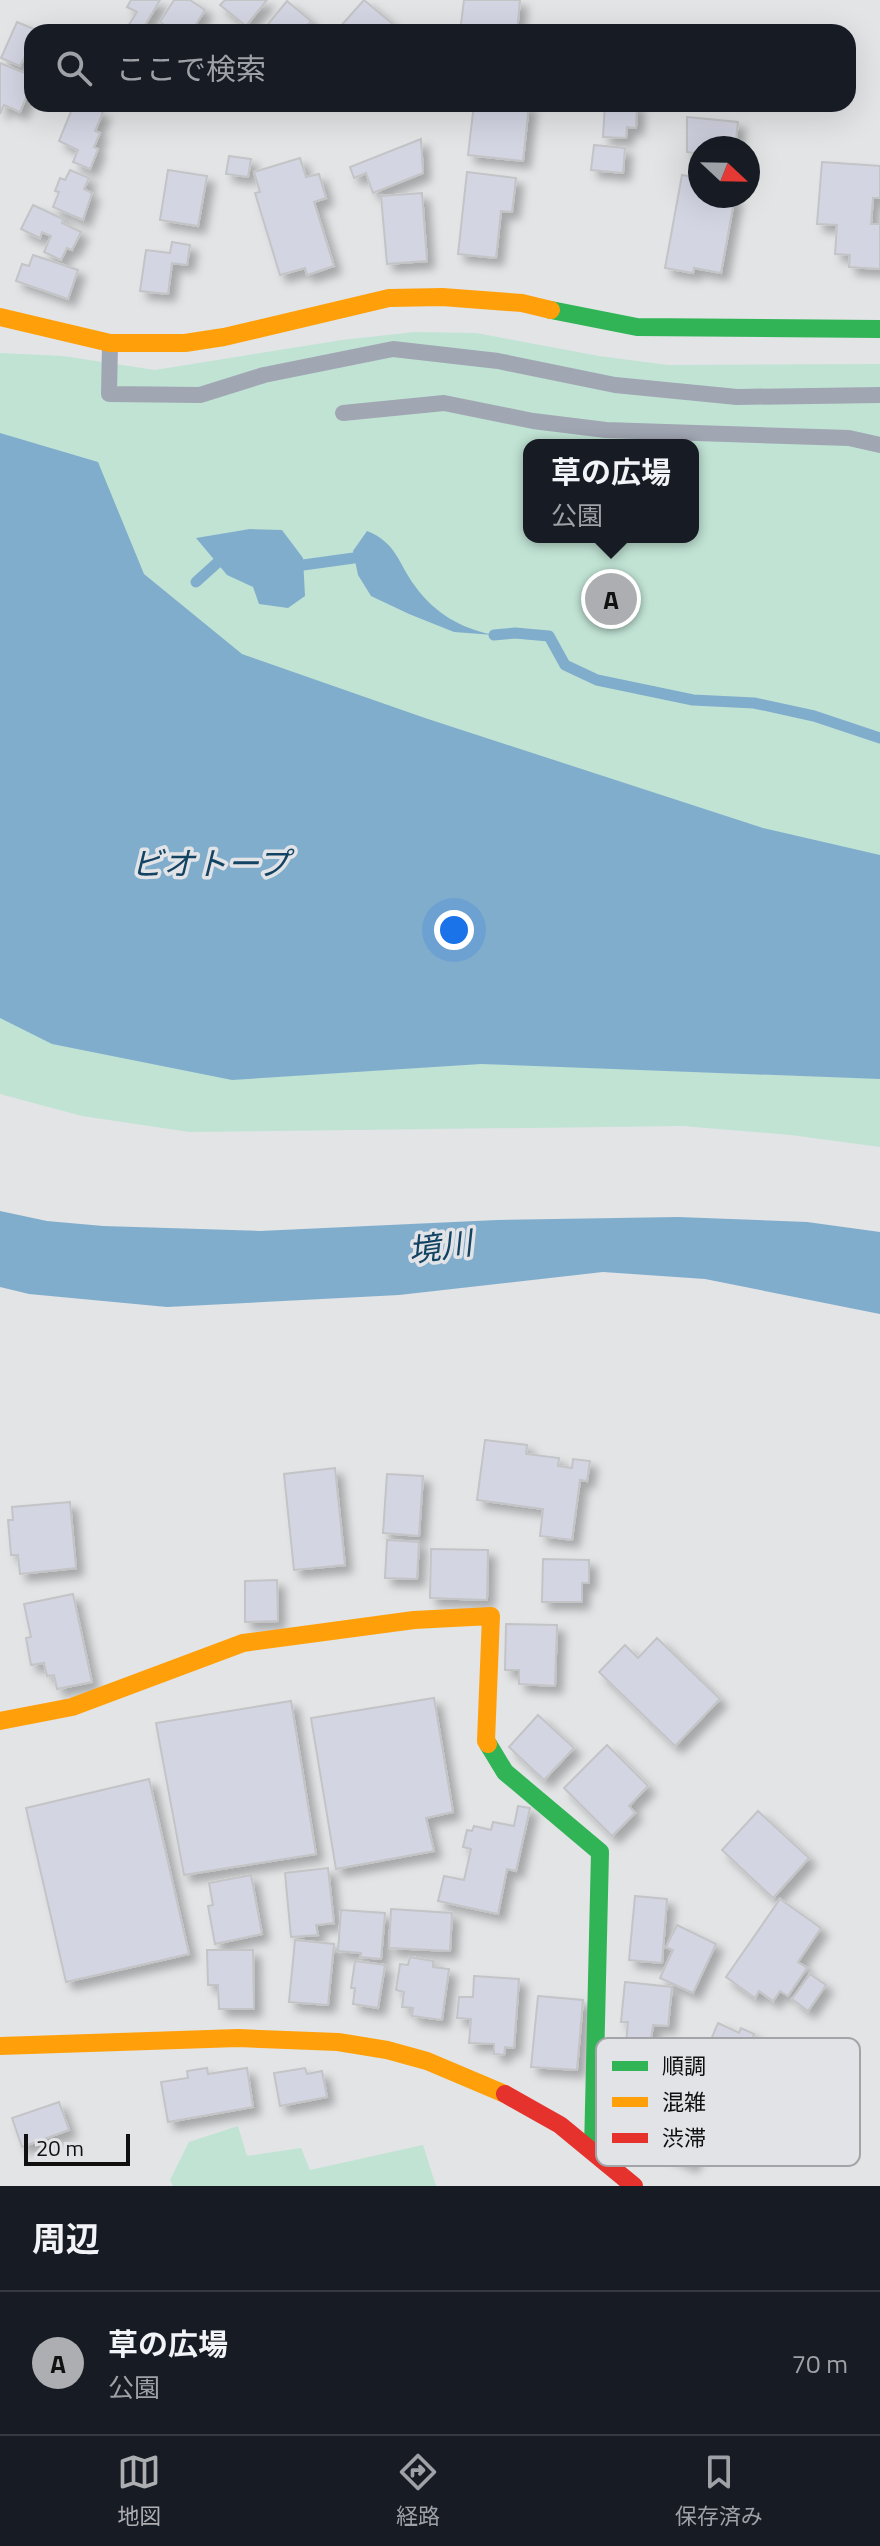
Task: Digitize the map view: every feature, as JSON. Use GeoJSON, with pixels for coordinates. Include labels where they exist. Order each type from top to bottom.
{"type":"FeatureCollection","features":[{"type":"Feature","properties":{"kind":"street"},"geometry":{"type":"LineString","coordinates":[[0,317],[110,343],[185,343],[224,337],[389,298],[442,297],[522,303],[637,327],[880,329]]}},
{"type":"Feature","properties":{"kind":"street"},"geometry":{"type":"LineString","coordinates":[[0,1721],[72,1707],[243,1643],[414,1620],[491,1616],[486,1741],[505,1772],[600,1852],[593,2150]]}},
{"type":"Feature","properties":{"kind":"street"},"geometry":{"type":"LineString","coordinates":[[0,2046],[289,2037],[387,2050],[442,2067],[507,2095],[548,2117],[596,2153]]}},
{"type":"Feature","properties":{"kind":"street"},"geometry":{"type":"LineString","coordinates":[[611,2166],[634,2186]]}},
{"type":"Feature","properties":{"kind":"lane"},"geometry":{"type":"LineString","coordinates":[[110,343],[109,394],[200,395],[264,375],[393,349],[498,361],[615,385],[737,397],[880,395]]}},
{"type":"Feature","properties":{"kind":"lane"},"geometry":{"type":"LineString","coordinates":[[343,413],[444,403],[533,421],[606,430],[849,438],[880,445]]}},
{"type":"Feature","properties":{"kind":"green space"},"geometry":{"type":"Polygon","coordinates":[[[415,332],[476,333],[599,356],[668,365],[880,364],[880,1147],[791,1135],[683,1126],[190,1132],[82,1116],[0,1094],[0,353],[63,356],[155,370],[342,340],[415,332]]]}},
{"type":"Feature","properties":{"kind":"green space"},"geometry":{"type":"Polygon","coordinates":[[[238,2126],[247,2156],[301,2148],[310,2170],[423,2145],[436,2186],[173,2186],[170,2180],[189,2142],[238,2126]]]}},
{"type":"Feature","properties":{"kind":"water","name":"ビオトープ"},"geometry":{"type":"Polygon","coordinates":[[[0,433],[98,462],[144,574],[242,654],[425,718],[763,828],[880,855],[880,1079],[481,1064],[232,1080],[52,1044],[0,1018],[0,433]]]}},
{"type":"Feature","properties":{"kind":"water"},"geometry":{"type":"Polygon","coordinates":[[[250,529],[282,530],[303,558],[305,596],[288,608],[259,604],[253,587],[227,575],[196,538],[250,529]]]}},
{"type":"Feature","properties":{"kind":"water"},"geometry":{"type":"Polygon","coordinates":[[[367,531],[385,541],[415,586],[440,612],[471,629],[494,635],[454,632],[371,596],[358,575],[353,551],[367,531]]]}},
{"type":"Feature","properties":{"kind":"water","name":"境川"},"geometry":{"type":"Polygon","coordinates":[[[0,1211],[47,1221],[103,1226],[260,1231],[497,1220],[678,1217],[807,1222],[880,1232],[880,1314],[705,1279],[603,1272],[399,1295],[167,1307],[29,1294],[0,1287],[0,1211]]]}},
{"type":"Feature","properties":{"kind":"building"},"geometry":{"type":"Polygon","coordinates":[[[131,0],[160,0],[146,24],[129,24],[137,12],[127,7],[131,0]]]}},
{"type":"Feature","properties":{"kind":"building"},"geometry":{"type":"Polygon","coordinates":[[[174,0],[190,0],[205,10],[196,24],[160,22],[174,0]]]}},
{"type":"Feature","properties":{"kind":"building"},"geometry":{"type":"Polygon","coordinates":[[[225,0],[267,0],[248,24],[220,5],[225,0]]]}},
{"type":"Feature","properties":{"kind":"building"},"geometry":{"type":"Polygon","coordinates":[[[364,0],[393,24],[343,24],[364,0]]]}},
{"type":"Feature","properties":{"kind":"building"},"geometry":{"type":"Polygon","coordinates":[[[464,0],[520,0],[518,24],[461,24],[464,0]]]}},
{"type":"Feature","properties":{"kind":"building"},"geometry":{"type":"Polygon","coordinates":[[[287,1],[311,21],[309,24],[268,24],[287,1]]]}},
{"type":"Feature","properties":{"kind":"building"},"geometry":{"type":"Polygon","coordinates":[[[17,22],[24,25],[24,58],[20,66],[1,58],[17,22]]]}},
{"type":"Feature","properties":{"kind":"building"},"geometry":{"type":"Polygon","coordinates":[[[0,63],[24,73],[24,102],[20,112],[4,105],[0,114],[0,63]]]}},
{"type":"Feature","properties":{"kind":"building"},"geometry":{"type":"Polygon","coordinates":[[[71,112],[103,112],[95,131],[100,133],[94,147],[98,149],[90,169],[73,162],[78,150],[59,141],[71,112]]]}},
{"type":"Feature","properties":{"kind":"building"},"geometry":{"type":"Polygon","coordinates":[[[473,112],[528,112],[523,161],[468,155],[473,112]]]}},
{"type":"Feature","properties":{"kind":"building"},"geometry":{"type":"Polygon","coordinates":[[[605,112],[637,112],[636,128],[627,127],[626,138],[603,137],[605,112]]]}},
{"type":"Feature","properties":{"kind":"building"},"geometry":{"type":"Polygon","coordinates":[[[687,117],[738,122],[736,136],[688,136],[687,152],[687,117]]]}},
{"type":"Feature","properties":{"kind":"building"},"geometry":{"type":"Polygon","coordinates":[[[421,139],[423,173],[373,193],[366,173],[354,178],[350,167],[421,139]]]}},
{"type":"Feature","properties":{"kind":"building"},"geometry":{"type":"Polygon","coordinates":[[[594,145],[625,148],[623,173],[591,170],[594,145]]]}},
{"type":"Feature","properties":{"kind":"building"},"geometry":{"type":"Polygon","coordinates":[[[229,156],[251,159],[248,177],[226,174],[229,156]]]}},
{"type":"Feature","properties":{"kind":"building"},"geometry":{"type":"Polygon","coordinates":[[[300,158],[306,177],[319,174],[326,198],[314,202],[334,266],[307,275],[305,268],[280,275],[255,193],[260,192],[254,172],[300,158]]]}},
{"type":"Feature","properties":{"kind":"building"},"geometry":{"type":"Polygon","coordinates":[[[822,162],[880,166],[880,198],[873,198],[871,224],[880,224],[880,269],[849,267],[850,255],[835,254],[837,225],[817,224],[822,162]]]}},
{"type":"Feature","properties":{"kind":"building"},"geometry":{"type":"Polygon","coordinates":[[[70,170],[89,178],[84,189],[92,193],[83,220],[53,207],[60,178],[65,180],[70,170]]]}},
{"type":"Feature","properties":{"kind":"building"},"geometry":{"type":"Polygon","coordinates":[[[168,170],[207,176],[198,226],[160,220],[168,170]]]}},
{"type":"Feature","properties":{"kind":"building"},"geometry":{"type":"Polygon","coordinates":[[[467,172],[516,178],[512,212],[501,211],[496,258],[458,254],[467,172]]]}},
{"type":"Feature","properties":{"kind":"building"},"geometry":{"type":"Polygon","coordinates":[[[682,175],[688,176],[688,208],[733,208],[721,273],[694,268],[693,273],[665,268],[682,175]]]}},
{"type":"Feature","properties":{"kind":"building"},"geometry":{"type":"Polygon","coordinates":[[[422,193],[427,261],[387,264],[381,196],[422,193]]]}},
{"type":"Feature","properties":{"kind":"building"},"geometry":{"type":"Polygon","coordinates":[[[33,205],[63,219],[62,223],[81,232],[72,250],[67,248],[61,260],[44,252],[51,236],[42,232],[40,238],[21,229],[33,205]]]}},
{"type":"Feature","properties":{"kind":"building"},"geometry":{"type":"Polygon","coordinates":[[[172,242],[190,245],[187,265],[172,263],[168,294],[140,291],[146,250],[170,253],[172,242]]]}},
{"type":"Feature","properties":{"kind":"building"},"geometry":{"type":"Polygon","coordinates":[[[33,255],[78,270],[68,299],[16,281],[22,264],[29,266],[33,255]]]}},
{"type":"Feature","properties":{"kind":"building"},"geometry":{"type":"Polygon","coordinates":[[[485,1440],[527,1445],[526,1454],[559,1458],[558,1466],[572,1468],[573,1459],[590,1461],[587,1481],[580,1480],[572,1540],[540,1536],[543,1509],[477,1500],[485,1440]]]}},
{"type":"Feature","properties":{"kind":"building"},"geometry":{"type":"Polygon","coordinates":[[[335,1468],[345,1565],[294,1570],[284,1474],[335,1468]]]}},
{"type":"Feature","properties":{"kind":"building"},"geometry":{"type":"Polygon","coordinates":[[[387,1474],[423,1476],[419,1536],[383,1533],[387,1474]]]}},
{"type":"Feature","properties":{"kind":"building"},"geometry":{"type":"Polygon","coordinates":[[[70,1502],[76,1568],[20,1574],[18,1555],[11,1555],[8,1520],[13,1520],[12,1507],[70,1502]]]}},
{"type":"Feature","properties":{"kind":"building"},"geometry":{"type":"Polygon","coordinates":[[[387,1540],[419,1542],[417,1579],[385,1578],[387,1540]]]}},
{"type":"Feature","properties":{"kind":"building"},"geometry":{"type":"Polygon","coordinates":[[[431,1549],[488,1550],[487,1600],[430,1598],[431,1549]]]}},
{"type":"Feature","properties":{"kind":"building"},"geometry":{"type":"Polygon","coordinates":[[[543,1559],[589,1560],[589,1583],[582,1583],[582,1602],[542,1602],[543,1559]]]}},
{"type":"Feature","properties":{"kind":"building"},"geometry":{"type":"Polygon","coordinates":[[[277,1580],[278,1621],[245,1622],[245,1581],[277,1580]]]}},
{"type":"Feature","properties":{"kind":"building"},"geometry":{"type":"Polygon","coordinates":[[[73,1594],[92,1682],[57,1689],[54,1675],[47,1676],[44,1663],[31,1665],[26,1638],[31,1637],[24,1604],[73,1594]]]}},
{"type":"Feature","properties":{"kind":"building"},"geometry":{"type":"Polygon","coordinates":[[[506,1624],[557,1625],[555,1686],[519,1684],[519,1670],[505,1670],[506,1624]]]}},
{"type":"Feature","properties":{"kind":"building"},"geometry":{"type":"Polygon","coordinates":[[[657,1638],[720,1699],[675,1746],[599,1672],[625,1645],[638,1658],[657,1638]]]}},
{"type":"Feature","properties":{"kind":"building"},"geometry":{"type":"Polygon","coordinates":[[[434,1698],[453,1812],[426,1818],[434,1851],[336,1869],[311,1718],[434,1698]]]}},
{"type":"Feature","properties":{"kind":"building"},"geometry":{"type":"Polygon","coordinates":[[[291,1701],[316,1854],[184,1875],[156,1723],[291,1701]]]}},
{"type":"Feature","properties":{"kind":"building"},"geometry":{"type":"Polygon","coordinates":[[[538,1715],[574,1748],[544,1780],[509,1747],[538,1715]]]}},
{"type":"Feature","properties":{"kind":"building"},"geometry":{"type":"Polygon","coordinates":[[[607,1745],[648,1786],[629,1806],[635,1813],[612,1836],[564,1788],[607,1745]]]}},
{"type":"Feature","properties":{"kind":"building"},"geometry":{"type":"Polygon","coordinates":[[[149,1779],[189,1954],[66,1982],[26,1808],[149,1779]]]}},
{"type":"Feature","properties":{"kind":"building"},"geometry":{"type":"Polygon","coordinates":[[[518,1806],[530,1808],[516,1871],[507,1869],[498,1914],[438,1901],[444,1876],[464,1880],[471,1849],[463,1847],[467,1830],[472,1831],[474,1826],[491,1830],[493,1822],[514,1826],[518,1806]]]}},
{"type":"Feature","properties":{"kind":"building"},"geometry":{"type":"Polygon","coordinates":[[[758,1811],[809,1858],[773,1898],[722,1850],[758,1811]]]}},
{"type":"Feature","properties":{"kind":"building"},"geometry":{"type":"Polygon","coordinates":[[[328,1868],[334,1923],[316,1925],[318,1935],[291,1937],[285,1873],[328,1868]]]}},
{"type":"Feature","properties":{"kind":"building"},"geometry":{"type":"Polygon","coordinates":[[[251,1875],[262,1934],[215,1944],[208,1906],[213,1905],[209,1883],[251,1875]]]}},
{"type":"Feature","properties":{"kind":"building"},"geometry":{"type":"Polygon","coordinates":[[[635,1896],[667,1899],[662,1963],[629,1960],[635,1896]]]}},
{"type":"Feature","properties":{"kind":"building"},"geometry":{"type":"Polygon","coordinates":[[[780,1899],[821,1928],[798,1962],[807,1968],[788,1996],[780,1991],[773,2001],[759,1991],[755,1998],[726,1977],[780,1899]]]}},
{"type":"Feature","properties":{"kind":"building"},"geometry":{"type":"Polygon","coordinates":[[[391,1909],[452,1913],[450,1951],[389,1948],[391,1909]]]}},
{"type":"Feature","properties":{"kind":"building"},"geometry":{"type":"Polygon","coordinates":[[[341,1910],[385,1913],[381,1959],[338,1951],[341,1910]]]}},
{"type":"Feature","properties":{"kind":"building"},"geometry":{"type":"Polygon","coordinates":[[[677,1925],[716,1944],[693,1993],[660,1978],[673,1950],[666,1947],[677,1925]]]}},
{"type":"Feature","properties":{"kind":"building"},"geometry":{"type":"Polygon","coordinates":[[[295,1940],[334,1944],[328,2005],[289,2002],[295,1940]]]}},
{"type":"Feature","properties":{"kind":"building"},"geometry":{"type":"Polygon","coordinates":[[[207,1950],[253,1950],[254,2009],[219,2009],[218,1985],[208,1985],[207,1950]]]}},
{"type":"Feature","properties":{"kind":"building"},"geometry":{"type":"Polygon","coordinates":[[[410,1957],[433,1961],[433,1967],[449,1969],[442,2020],[412,2016],[413,2008],[402,2007],[404,1992],[396,1990],[400,1964],[408,1965],[410,1957]]]}},
{"type":"Feature","properties":{"kind":"building"},"geometry":{"type":"Polygon","coordinates":[[[355,1961],[385,1965],[378,2008],[353,2004],[355,1988],[351,1988],[355,1961]]]}},
{"type":"Feature","properties":{"kind":"building"},"geometry":{"type":"Polygon","coordinates":[[[810,1974],[826,1985],[808,2011],[792,1999],[810,1974]]]}},
{"type":"Feature","properties":{"kind":"building"},"geometry":{"type":"Polygon","coordinates":[[[474,1976],[519,1979],[514,2048],[505,2047],[504,2055],[494,2054],[494,2044],[469,2043],[471,2019],[457,2018],[459,1997],[473,1997],[474,1976]]]}},
{"type":"Feature","properties":{"kind":"building"},"geometry":{"type":"Polygon","coordinates":[[[625,1982],[672,1987],[668,2026],[653,2025],[651,2038],[627,2038],[628,2022],[621,2022],[625,1982]]]}},
{"type":"Feature","properties":{"kind":"building"},"geometry":{"type":"Polygon","coordinates":[[[538,1996],[583,2000],[577,2070],[531,2067],[538,1996]]]}},
{"type":"Feature","properties":{"kind":"building"},"geometry":{"type":"Polygon","coordinates":[[[718,2023],[739,2033],[741,2028],[754,2034],[753,2038],[712,2038],[718,2023]]]}},
{"type":"Feature","properties":{"kind":"building"},"geometry":{"type":"Polygon","coordinates":[[[207,2068],[208,2074],[247,2068],[253,2107],[168,2122],[161,2082],[188,2078],[187,2071],[207,2068]]]}},
{"type":"Feature","properties":{"kind":"building"},"geometry":{"type":"Polygon","coordinates":[[[305,2068],[307,2074],[322,2071],[327,2097],[280,2106],[274,2073],[305,2068]]]}},
{"type":"Feature","properties":{"kind":"building"},"geometry":{"type":"Polygon","coordinates":[[[59,2102],[69,2130],[22,2147],[12,2118],[59,2102]]]}},
{"type":"Feature","properties":{"kind":"waterway"},"geometry":{"type":"LineString","coordinates":[[303,565],[354,558]]}},
{"type":"Feature","properties":{"kind":"waterway"},"geometry":{"type":"LineString","coordinates":[[196,582],[217,563]]}},
{"type":"Feature","properties":{"kind":"waterway"},"geometry":{"type":"LineString","coordinates":[[494,635],[549,636],[565,665],[597,680],[693,700],[754,703],[814,716],[880,738]]}},
{"type":"Feature","properties":{"kind":"traffic: fast"},"geometry":{"type":"LineString","coordinates":[[551,310],[637,327],[880,329]]}},
{"type":"Feature","properties":{"kind":"traffic: fast"},"geometry":{"type":"LineString","coordinates":[[488,1744],[505,1772],[600,1852],[593,2150]]}},
{"type":"Feature","properties":{"kind":"traffic: slow"},"geometry":{"type":"LineString","coordinates":[[0,317],[110,343],[185,343],[224,337],[389,298],[442,297],[522,303],[551,310]]}},
{"type":"Feature","properties":{"kind":"traffic: slow"},"geometry":{"type":"LineString","coordinates":[[0,1721],[72,1707],[243,1643],[414,1620],[491,1616],[488,1744]]}},
{"type":"Feature","properties":{"kind":"traffic: slow"},"geometry":{"type":"LineString","coordinates":[[0,2046],[238,2038],[338,2042],[387,2050],[427,2061],[505,2094]]}},
{"type":"Feature","properties":{"kind":"traffic: jam"},"geometry":{"type":"LineString","coordinates":[[505,2094],[560,2125],[596,2155]]}},
{"type":"Feature","properties":{"kind":"traffic: jam"},"geometry":{"type":"LineString","coordinates":[[610,2166],[634,2186]]}},
{"type":"Feature","properties":{"kind":"place","name":"草の広場"},"geometry":{"type":"Point","coordinates":[611,599]}}]}
